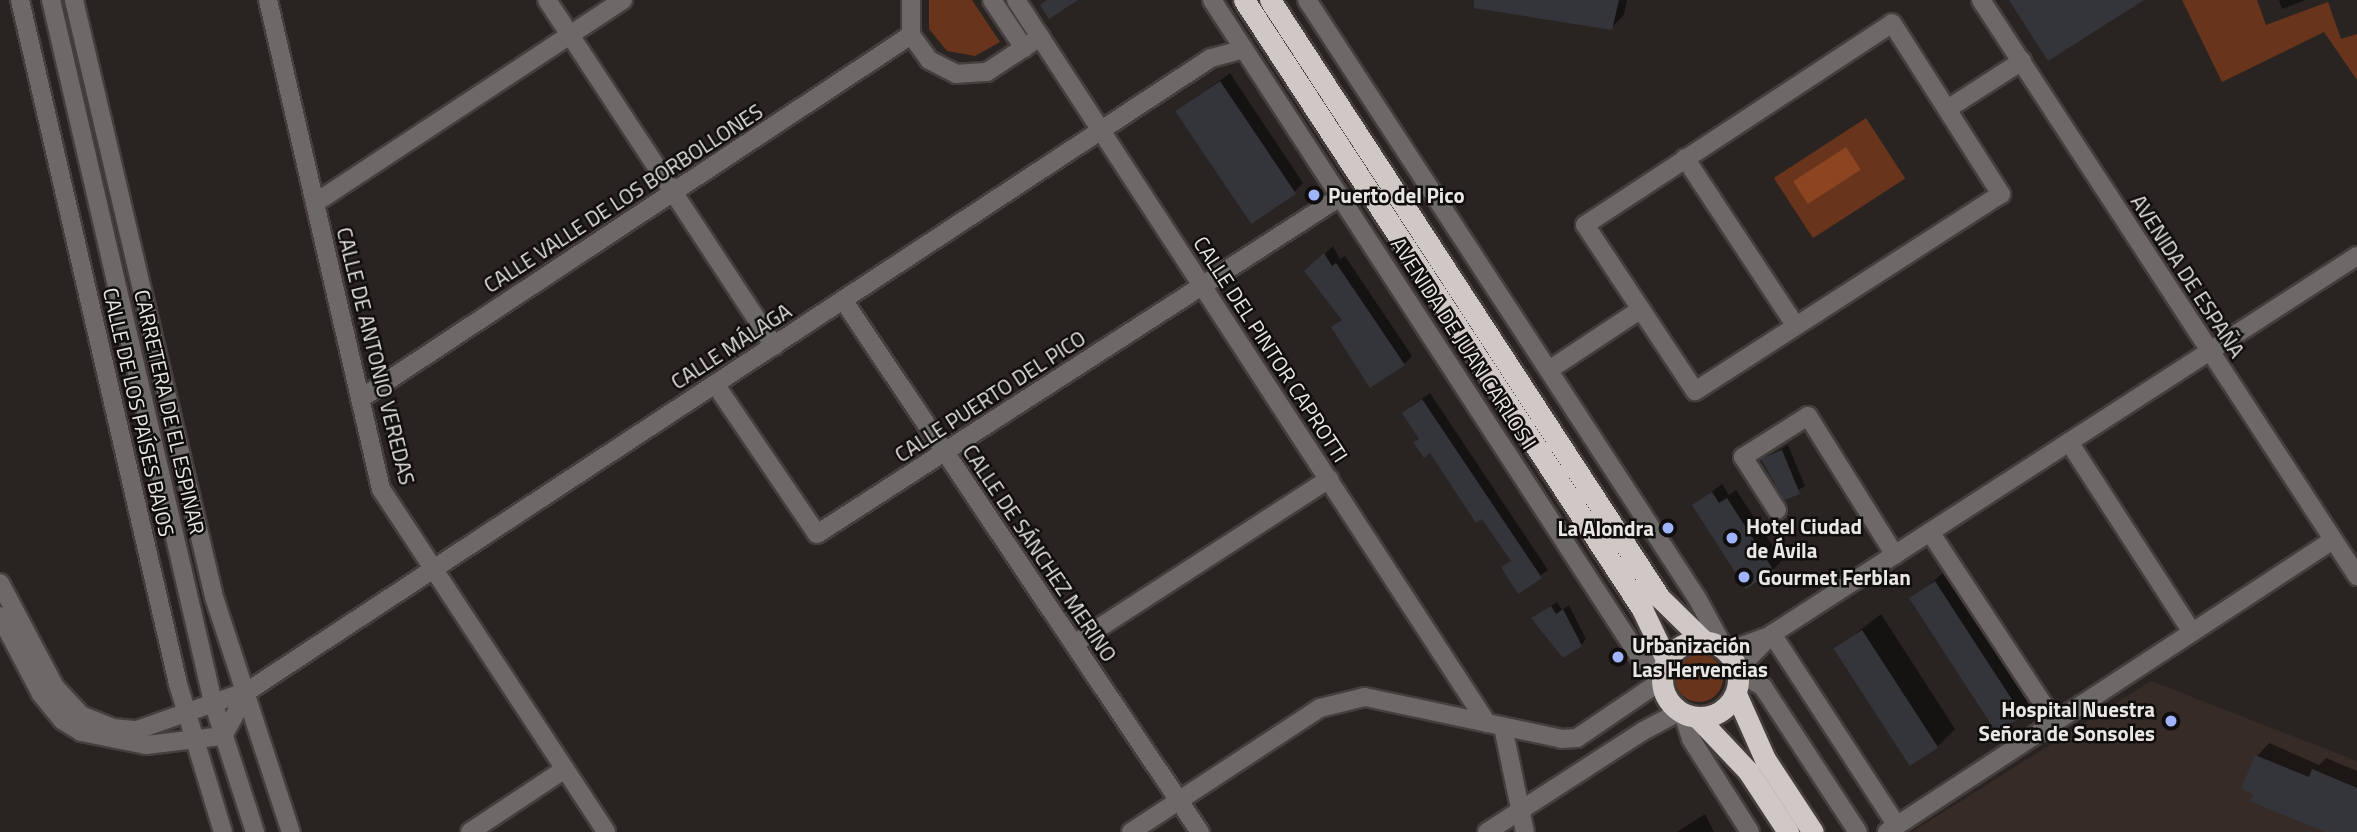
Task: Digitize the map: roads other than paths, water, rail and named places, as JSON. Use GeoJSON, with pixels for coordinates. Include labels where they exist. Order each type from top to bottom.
{"type":"FeatureCollection","features":[{"type":"Feature","properties":{"kind":"highway","name":"AVENIDA DE JUAN CARLOS I"},"geometry":{"type":"LineString","coordinates":[[1244,0],[1642,609],[1663,668]]}},
{"type":"Feature","properties":{"kind":"highway","name":"AVENIDA DE JUAN CARLOS I"},"geometry":{"type":"LineString","coordinates":[[1270,0],[1660,598],[1702,639]]}},
{"type":"Feature","properties":{"kind":"highway"},"geometry":{"type":"LineString","coordinates":[[1788,832],[1748,771],[1666,699],[1663,668],[1681,644],[1702,639],[1733,667],[1765,759],[1814,832]]}},
{"type":"Feature","properties":{"kind":"highway"},"geometry":{"type":"LineString","coordinates":[[1687,715],[1720,711],[1733,667]]}},
{"type":"Feature","properties":{"kind":"street","name":"CALLE DE LOS PAÍSES BAJOS"},"geometry":{"type":"LineString","coordinates":[[20,0],[192,740],[223,832]]}},
{"type":"Feature","properties":{"kind":"street","name":"CARRETERA DE EL ESPINAR"},"geometry":{"type":"LineString","coordinates":[[51,0],[213,702],[255,832]]}},
{"type":"Feature","properties":{"kind":"street"},"geometry":{"type":"LineString","coordinates":[[74,0],[214,597],[248,691],[291,832]]}},
{"type":"Feature","properties":{"kind":"street","name":"CALLE DE ANTONIO VEREDAS"},"geometry":{"type":"LineString","coordinates":[[268,0],[381,489],[606,832]]}},
{"type":"Feature","properties":{"kind":"street"},"geometry":{"type":"LineString","coordinates":[[547,0],[774,346]]}},
{"type":"Feature","properties":{"kind":"street"},"geometry":{"type":"LineString","coordinates":[[315,203],[623,0]]}},
{"type":"Feature","properties":{"kind":"street"},"geometry":{"type":"LineString","coordinates":[[911,0],[911,35],[929,60],[956,74],[986,72],[1040,37]]}},
{"type":"Feature","properties":{"kind":"street"},"geometry":{"type":"LineString","coordinates":[[992,0],[1024,48]]}},
{"type":"Feature","properties":{"kind":"street","name":"CALLE DEL PINTOR CAPROTTI"},"geometry":{"type":"LineString","coordinates":[[1016,0],[1329,479],[1495,725],[1525,832]]}},
{"type":"Feature","properties":{"kind":"street","name":"AVENIDA DE JUAN CARLOS I"},"geometry":{"type":"LineString","coordinates":[[1212,0],[1641,659],[1663,668]]}},
{"type":"Feature","properties":{"kind":"street"},"geometry":{"type":"LineString","coordinates":[[1307,0],[1697,598],[1733,667],[1763,687],[1858,832]]}},
{"type":"Feature","properties":{"kind":"street","name":"AVENIDA DE ESPAÑA"},"geometry":{"type":"LineString","coordinates":[[1982,0],[2357,576]]}},
{"type":"Feature","properties":{"kind":"street"},"geometry":{"type":"LineString","coordinates":[[1892,23],[1949,108],[2001,194],[1695,391],[1585,225],[1892,23]]}},
{"type":"Feature","properties":{"kind":"street","name":"CALLE VALLE DE LOS BORBOLLONES"},"geometry":{"type":"LineString","coordinates":[[360,399],[911,35]]}},
{"type":"Feature","properties":{"kind":"street","name":"CALLE MÁLAGA"},"geometry":{"type":"LineString","coordinates":[[0,583],[55,687],[81,715],[113,728],[137,730],[248,691],[1211,58],[1244,49]]}},
{"type":"Feature","properties":{"kind":"street"},"geometry":{"type":"LineString","coordinates":[[1949,108],[2022,61]]}},
{"type":"Feature","properties":{"kind":"street"},"geometry":{"type":"LineString","coordinates":[[1685,158],[1794,325]]}},
{"type":"Feature","properties":{"kind":"street","name":"CALLE PUERTO DEL PICO"},"geometry":{"type":"LineString","coordinates":[[715,384],[817,534],[1340,197]]}},
{"type":"Feature","properties":{"kind":"street"},"geometry":{"type":"LineString","coordinates":[[1733,667],[1772,634],[2357,256]]}},
{"type":"Feature","properties":{"kind":"street","name":"CALLE DE SÁNCHEZ MERINO"},"geometry":{"type":"LineString","coordinates":[[843,300],[1200,832]]}},
{"type":"Feature","properties":{"kind":"street"},"geometry":{"type":"LineString","coordinates":[[1549,370],[1641,309]]}},
{"type":"Feature","properties":{"kind":"street"},"geometry":{"type":"LineString","coordinates":[[1777,510],[1743,457],[1808,416],[1895,555]]}},
{"type":"Feature","properties":{"kind":"street"},"geometry":{"type":"LineString","coordinates":[[2069,442],[2192,632]]}},
{"type":"Feature","properties":{"kind":"street"},"geometry":{"type":"LineString","coordinates":[[1074,645],[1329,479]]}},
{"type":"Feature","properties":{"kind":"street"},"geometry":{"type":"LineString","coordinates":[[1930,532],[2055,722]]}},
{"type":"Feature","properties":{"kind":"street"},"geometry":{"type":"LineString","coordinates":[[1772,634],[1892,829],[2333,540]]}},
{"type":"Feature","properties":{"kind":"street"},"geometry":{"type":"LineString","coordinates":[[0,616],[41,694],[62,720],[81,732],[123,744],[223,736]]}},
{"type":"Feature","properties":{"kind":"street"},"geometry":{"type":"LineString","coordinates":[[1131,832],[1320,708],[1365,698],[1495,725],[1577,738],[1663,668]]}},
{"type":"Feature","properties":{"kind":"street"},"geometry":{"type":"LineString","coordinates":[[209,678],[248,691]]}},
{"type":"Feature","properties":{"kind":"street","name":"CALLE MÁLAGA"},"geometry":{"type":"LineString","coordinates":[[223,736],[248,691]]}},
{"type":"Feature","properties":{"kind":"street"},"geometry":{"type":"LineString","coordinates":[[1487,832],[1643,731],[1687,715],[1690,739],[1750,832]]}},
{"type":"Feature","properties":{"kind":"street"},"geometry":{"type":"LineString","coordinates":[[470,832],[565,769]]}},
{"type":"Feature","properties":{"kind":"place","name":"Puerto del Pico"},"geometry":{"type":"Point","coordinates":[1314,195]}},
{"type":"Feature","properties":{"kind":"place","name":"La Alondra"},"geometry":{"type":"Point","coordinates":[1668,528]}},
{"type":"Feature","properties":{"kind":"place","name":"Hotel Ciudad de Ávila"},"geometry":{"type":"Point","coordinates":[1732,538]}},
{"type":"Feature","properties":{"kind":"place","name":"Gourmet Ferblan"},"geometry":{"type":"Point","coordinates":[1744,577]}},
{"type":"Feature","properties":{"kind":"place","name":"Urbanización Las Hervencias"},"geometry":{"type":"Point","coordinates":[1618,657]}},
{"type":"Feature","properties":{"kind":"place","name":"Hospital Nuestra Señora de Sonsoles"},"geometry":{"type":"Point","coordinates":[2171,721]}}]}
